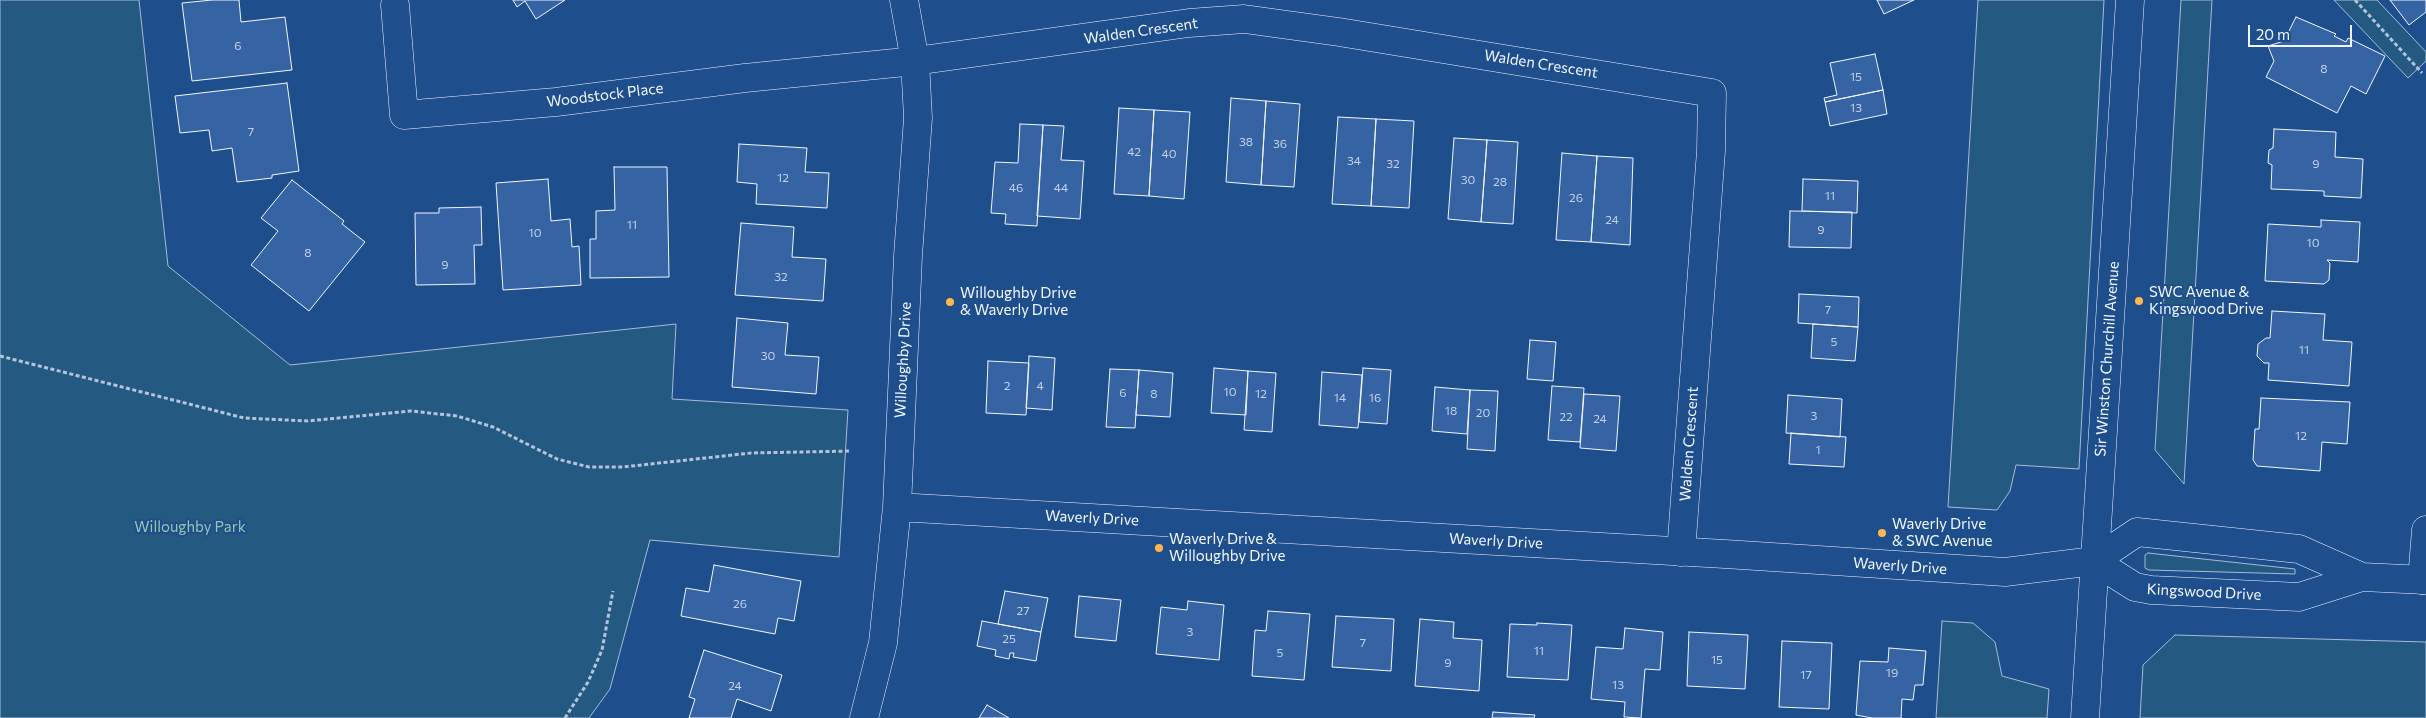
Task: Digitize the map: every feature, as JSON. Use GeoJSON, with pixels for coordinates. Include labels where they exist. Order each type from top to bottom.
{"type":"FeatureCollection","features":[{"type":"Feature","properties":{"kind":"street","name":"Willoughby Drive"},"geometry":{"type":"LineString","coordinates":[[864,718],[883,643],[897,507],[908,256],[918,118],[915,61],[904,0]]}},
{"type":"Feature","properties":{"kind":"street","name":"Sir Winston Churchill Avenue"},"geometry":{"type":"LineString","coordinates":[[2085,718],[2130,0]]}},
{"type":"Feature","properties":{"kind":"street","name":"Woodstock Place"},"geometry":{"type":"LineString","coordinates":[[394,4],[404,115],[556,102],[745,78],[915,61]]}},
{"type":"Feature","properties":{"kind":"street","name":"Walden Crescent"},"geometry":{"type":"LineString","coordinates":[[915,61],[1189,23],[1244,18],[1368,36],[1712,93],[1711,151],[1681,552]]}},
{"type":"Feature","properties":{"kind":"street","name":"Waverly Drive"},"geometry":{"type":"LineString","coordinates":[[897,507],[2006,572],[2094,561]]}},
{"type":"Feature","properties":{"kind":"street"},"geometry":{"type":"LineString","coordinates":[[2424,580],[2426,530]]}},
{"type":"Feature","properties":{"kind":"street","name":"Kingswood Drive"},"geometry":{"type":"LineString","coordinates":[[2362,577],[2299,549],[2137,532],[2094,561],[2135,587],[2151,590],[2299,597],[2362,577],[2424,580]]}},
{"type":"Feature","properties":{"kind":"path"},"geometry":{"type":"LineString","coordinates":[[2355,0],[2422,73]]}},
{"type":"Feature","properties":{"kind":"path"},"geometry":{"type":"LineString","coordinates":[[0,356],[194,406],[250,418],[308,421],[411,412],[456,416],[493,427],[557,458],[589,466],[623,468],[759,453],[851,451]]}},
{"type":"Feature","properties":{"kind":"path"},"geometry":{"type":"LineString","coordinates":[[565,718],[588,682],[602,650],[613,591]]}},
{"type":"Feature","properties":{"kind":"green space","name":"Willoughby Park"},"geometry":{"type":"Polygon","coordinates":[[[0,0],[139,0],[168,266],[290,365],[676,324],[672,399],[848,410],[839,557],[650,540],[610,689],[589,718],[0,718],[0,0]]]}},
{"type":"Feature","properties":{"kind":"green space"},"geometry":{"type":"Polygon","coordinates":[[[1978,0],[2104,0],[2079,469],[2016,465],[2010,491],[1997,510],[1948,507],[1978,0]]]}},
{"type":"Feature","properties":{"kind":"green space"},"geometry":{"type":"Polygon","coordinates":[[[2181,0],[2212,0],[2184,484],[2155,450],[2181,0]]]}},
{"type":"Feature","properties":{"kind":"green space"},"geometry":{"type":"Polygon","coordinates":[[[2334,0],[2377,0],[2426,52],[2426,61],[2408,78],[2334,0]]]}},
{"type":"Feature","properties":{"kind":"green space"},"geometry":{"type":"Polygon","coordinates":[[[2148,553],[2295,569],[2295,574],[2149,570],[2145,568],[2145,555],[2148,553]]]}},
{"type":"Feature","properties":{"kind":"green space"},"geometry":{"type":"Polygon","coordinates":[[[1942,621],[1973,623],[1995,642],[2002,676],[2049,689],[2047,718],[1936,718],[1942,621]]]}},
{"type":"Feature","properties":{"kind":"green space"},"geometry":{"type":"Polygon","coordinates":[[[2175,635],[2426,642],[2426,718],[2140,718],[2143,665],[2175,635]]]}},
{"type":"Feature","properties":{"kind":"building"},"geometry":{"type":"Polygon","coordinates":[[[239,0],[241,22],[285,17],[292,70],[192,81],[182,3],[239,0]]]}},
{"type":"Feature","properties":{"kind":"building"},"geometry":{"type":"Polygon","coordinates":[[[513,0],[565,0],[536,19],[525,1],[517,7],[513,0]]]}},
{"type":"Feature","properties":{"kind":"building"},"geometry":{"type":"Polygon","coordinates":[[[1877,0],[1914,0],[1884,14],[1877,0]]]}},
{"type":"Feature","properties":{"kind":"building"},"geometry":{"type":"Polygon","coordinates":[[[2390,0],[2426,0],[2426,12],[2409,25],[2390,0]]]}},
{"type":"Feature","properties":{"kind":"building"},"geometry":{"type":"Polygon","coordinates":[[[2296,17],[2336,34],[2334,36],[2346,42],[2348,38],[2385,56],[2366,94],[2351,86],[2337,113],[2266,77],[2274,61],[2268,46],[2284,41],[2296,17]]]}},
{"type":"Feature","properties":{"kind":"building"},"geometry":{"type":"Polygon","coordinates":[[[1875,54],[1883,90],[1825,102],[1824,98],[1837,95],[1830,63],[1875,54]]]}},
{"type":"Feature","properties":{"kind":"building"},"geometry":{"type":"Polygon","coordinates":[[[287,83],[299,171],[272,175],[272,178],[237,182],[232,148],[212,151],[209,130],[180,133],[175,96],[287,83]]]}},
{"type":"Feature","properties":{"kind":"building"},"geometry":{"type":"Polygon","coordinates":[[[1883,90],[1887,114],[1830,126],[1825,102],[1883,90]]]}},
{"type":"Feature","properties":{"kind":"building"},"geometry":{"type":"Polygon","coordinates":[[[1231,98],[1266,101],[1261,185],[1226,182],[1231,98]]]}},
{"type":"Feature","properties":{"kind":"building"},"geometry":{"type":"Polygon","coordinates":[[[1266,101],[1300,104],[1294,187],[1261,185],[1266,101]]]}},
{"type":"Feature","properties":{"kind":"building"},"geometry":{"type":"Polygon","coordinates":[[[1119,108],[1154,110],[1149,196],[1114,194],[1119,108]]]}},
{"type":"Feature","properties":{"kind":"building"},"geometry":{"type":"Polygon","coordinates":[[[1154,110],[1190,112],[1184,199],[1149,196],[1154,110]]]}},
{"type":"Feature","properties":{"kind":"building"},"geometry":{"type":"Polygon","coordinates":[[[1338,117],[1376,119],[1371,206],[1332,204],[1338,117]]]}},
{"type":"Feature","properties":{"kind":"building"},"geometry":{"type":"Polygon","coordinates":[[[1376,119],[1414,121],[1409,208],[1371,206],[1376,119]]]}},
{"type":"Feature","properties":{"kind":"building"},"geometry":{"type":"Polygon","coordinates":[[[1020,124],[1043,125],[1037,226],[1005,224],[1006,214],[991,213],[995,162],[1018,163],[1020,124]]]}},
{"type":"Feature","properties":{"kind":"building"},"geometry":{"type":"Polygon","coordinates":[[[1043,125],[1064,126],[1061,160],[1084,161],[1080,219],[1037,216],[1043,125]]]}},
{"type":"Feature","properties":{"kind":"building"},"geometry":{"type":"Polygon","coordinates":[[[2274,129],[2336,132],[2335,157],[2363,159],[2361,198],[2324,196],[2324,191],[2271,189],[2272,165],[2268,163],[2269,150],[2273,148],[2274,129]]]}},
{"type":"Feature","properties":{"kind":"building"},"geometry":{"type":"Polygon","coordinates":[[[1454,138],[1487,140],[1481,222],[1448,219],[1454,138]]]}},
{"type":"Feature","properties":{"kind":"building"},"geometry":{"type":"Polygon","coordinates":[[[1487,140],[1518,142],[1513,224],[1481,222],[1487,140]]]}},
{"type":"Feature","properties":{"kind":"building"},"geometry":{"type":"Polygon","coordinates":[[[739,144],[807,148],[805,172],[829,173],[827,208],[756,204],[757,184],[737,182],[739,144]]]}},
{"type":"Feature","properties":{"kind":"building"},"geometry":{"type":"Polygon","coordinates":[[[1562,153],[1597,156],[1591,242],[1556,240],[1562,153]]]}},
{"type":"Feature","properties":{"kind":"building"},"geometry":{"type":"Polygon","coordinates":[[[1597,156],[1633,158],[1630,245],[1591,242],[1597,156]]]}},
{"type":"Feature","properties":{"kind":"building"},"geometry":{"type":"Polygon","coordinates":[[[614,167],[667,167],[669,277],[590,278],[590,239],[596,239],[596,211],[615,210],[614,167]]]}},
{"type":"Feature","properties":{"kind":"building"},"geometry":{"type":"Polygon","coordinates":[[[548,179],[551,221],[570,219],[572,247],[579,246],[581,285],[503,290],[496,183],[548,179]]]}},
{"type":"Feature","properties":{"kind":"building"},"geometry":{"type":"Polygon","coordinates":[[[1803,179],[1858,181],[1857,213],[1802,211],[1803,179]]]}},
{"type":"Feature","properties":{"kind":"building"},"geometry":{"type":"Polygon","coordinates":[[[292,180],[344,221],[342,224],[365,242],[309,311],[251,265],[278,231],[261,218],[292,180]]]}},
{"type":"Feature","properties":{"kind":"building"},"geometry":{"type":"Polygon","coordinates":[[[481,207],[482,245],[474,245],[475,284],[416,285],[415,213],[439,213],[439,208],[481,207]]]}},
{"type":"Feature","properties":{"kind":"building"},"geometry":{"type":"Polygon","coordinates":[[[1790,211],[1852,212],[1851,248],[1789,247],[1790,211]]]}},
{"type":"Feature","properties":{"kind":"building"},"geometry":{"type":"Polygon","coordinates":[[[2321,220],[2360,222],[2358,262],[2327,260],[2330,263],[2329,280],[2324,284],[2265,281],[2268,224],[2321,227],[2321,220]]]}},
{"type":"Feature","properties":{"kind":"building"},"geometry":{"type":"Polygon","coordinates":[[[741,223],[794,227],[792,257],[826,259],[823,301],[735,295],[741,223]]]}},
{"type":"Feature","properties":{"kind":"building"},"geometry":{"type":"Polygon","coordinates":[[[1799,294],[1859,297],[1858,327],[1798,323],[1799,294]]]}},
{"type":"Feature","properties":{"kind":"building"},"geometry":{"type":"Polygon","coordinates":[[[2272,311],[2325,314],[2323,340],[2352,342],[2349,386],[2268,380],[2269,363],[2264,363],[2257,356],[2258,344],[2266,338],[2270,338],[2272,311]]]}},
{"type":"Feature","properties":{"kind":"building"},"geometry":{"type":"Polygon","coordinates":[[[737,318],[788,323],[785,355],[819,357],[816,394],[732,387],[737,318]]]}},
{"type":"Feature","properties":{"kind":"building"},"geometry":{"type":"Polygon","coordinates":[[[1813,324],[1858,327],[1855,361],[1811,358],[1813,324]]]}},
{"type":"Feature","properties":{"kind":"building"},"geometry":{"type":"Polygon","coordinates":[[[1530,340],[1556,342],[1553,381],[1527,379],[1530,340]]]}},
{"type":"Feature","properties":{"kind":"building"},"geometry":{"type":"Polygon","coordinates":[[[1029,356],[1055,358],[1052,410],[1026,408],[1029,356]]]}},
{"type":"Feature","properties":{"kind":"building"},"geometry":{"type":"Polygon","coordinates":[[[988,361],[1029,363],[1026,415],[986,413],[988,361]]]}},
{"type":"Feature","properties":{"kind":"building"},"geometry":{"type":"Polygon","coordinates":[[[1214,368],[1248,371],[1246,415],[1211,413],[1214,368]]]}},
{"type":"Feature","properties":{"kind":"building"},"geometry":{"type":"Polygon","coordinates":[[[1363,368],[1391,370],[1387,424],[1359,422],[1363,368]]]}},
{"type":"Feature","properties":{"kind":"building"},"geometry":{"type":"Polygon","coordinates":[[[1110,369],[1139,370],[1135,428],[1106,427],[1110,369]]]}},
{"type":"Feature","properties":{"kind":"building"},"geometry":{"type":"Polygon","coordinates":[[[1139,370],[1173,373],[1170,417],[1136,415],[1139,370]]]}},
{"type":"Feature","properties":{"kind":"building"},"geometry":{"type":"Polygon","coordinates":[[[1248,371],[1276,373],[1272,432],[1244,430],[1248,371]]]}},
{"type":"Feature","properties":{"kind":"building"},"geometry":{"type":"Polygon","coordinates":[[[1322,372],[1362,375],[1358,428],[1319,425],[1322,372]]]}},
{"type":"Feature","properties":{"kind":"building"},"geometry":{"type":"Polygon","coordinates":[[[1552,386],[1584,388],[1580,442],[1548,440],[1552,386]]]}},
{"type":"Feature","properties":{"kind":"building"},"geometry":{"type":"Polygon","coordinates":[[[1435,387],[1470,390],[1467,434],[1432,431],[1435,387]]]}},
{"type":"Feature","properties":{"kind":"building"},"geometry":{"type":"Polygon","coordinates":[[[1470,390],[1498,391],[1495,451],[1467,449],[1470,390]]]}},
{"type":"Feature","properties":{"kind":"building"},"geometry":{"type":"Polygon","coordinates":[[[1584,394],[1620,396],[1616,451],[1580,448],[1584,394]]]}},
{"type":"Feature","properties":{"kind":"building"},"geometry":{"type":"Polygon","coordinates":[[[1788,395],[1842,399],[1840,437],[1786,433],[1788,395]]]}},
{"type":"Feature","properties":{"kind":"building"},"geometry":{"type":"Polygon","coordinates":[[[2261,398],[2350,402],[2347,444],[2322,442],[2320,471],[2257,466],[2253,460],[2255,429],[2259,429],[2261,398]]]}},
{"type":"Feature","properties":{"kind":"building"},"geometry":{"type":"Polygon","coordinates":[[[1791,433],[1846,437],[1844,467],[1789,464],[1791,433]]]}},
{"type":"Feature","properties":{"kind":"building"},"geometry":{"type":"Polygon","coordinates":[[[714,565],[801,581],[794,621],[778,618],[775,634],[681,616],[686,588],[709,592],[714,565]]]}},
{"type":"Feature","properties":{"kind":"building"},"geometry":{"type":"Polygon","coordinates":[[[1005,591],[1048,598],[1041,632],[998,624],[1005,591]]]}},
{"type":"Feature","properties":{"kind":"building"},"geometry":{"type":"Polygon","coordinates":[[[1079,596],[1121,600],[1116,641],[1075,637],[1079,596]]]}},
{"type":"Feature","properties":{"kind":"building"},"geometry":{"type":"Polygon","coordinates":[[[1188,601],[1224,605],[1219,660],[1156,654],[1161,607],[1187,610],[1188,601]]]}},
{"type":"Feature","properties":{"kind":"building"},"geometry":{"type":"Polygon","coordinates":[[[1268,611],[1310,614],[1304,680],[1252,676],[1255,630],[1266,631],[1268,611]]]}},
{"type":"Feature","properties":{"kind":"building"},"geometry":{"type":"Polygon","coordinates":[[[1336,616],[1394,619],[1391,671],[1332,667],[1336,616]]]}},
{"type":"Feature","properties":{"kind":"building"},"geometry":{"type":"Polygon","coordinates":[[[1420,619],[1454,622],[1453,638],[1482,640],[1479,691],[1415,686],[1420,619]]]}},
{"type":"Feature","properties":{"kind":"building"},"geometry":{"type":"Polygon","coordinates":[[[982,621],[1041,632],[1036,661],[1013,657],[1014,653],[1010,653],[1009,659],[995,656],[996,650],[977,646],[982,621]]]}},
{"type":"Feature","properties":{"kind":"building"},"geometry":{"type":"Polygon","coordinates":[[[1537,623],[1572,625],[1568,680],[1507,677],[1510,624],[1537,625],[1537,623]]]}},
{"type":"Feature","properties":{"kind":"building"},"geometry":{"type":"Polygon","coordinates":[[[1625,628],[1663,632],[1660,670],[1645,669],[1641,718],[1624,717],[1625,702],[1591,699],[1596,647],[1623,649],[1625,628]]]}},
{"type":"Feature","properties":{"kind":"building"},"geometry":{"type":"Polygon","coordinates":[[[1689,632],[1748,635],[1745,689],[1687,686],[1689,632]]]}},
{"type":"Feature","properties":{"kind":"building"},"geometry":{"type":"Polygon","coordinates":[[[1782,641],[1832,643],[1829,709],[1779,707],[1782,641]]]}},
{"type":"Feature","properties":{"kind":"building"},"geometry":{"type":"Polygon","coordinates":[[[1889,648],[1926,651],[1923,685],[1915,685],[1913,700],[1902,699],[1901,718],[1872,718],[1856,715],[1860,661],[1888,662],[1889,648]]]}},
{"type":"Feature","properties":{"kind":"building"},"geometry":{"type":"Polygon","coordinates":[[[704,650],[782,675],[771,711],[737,699],[731,718],[689,718],[695,699],[689,697],[704,650]]]}},
{"type":"Feature","properties":{"kind":"building"},"geometry":{"type":"Polygon","coordinates":[[[987,705],[1009,718],[979,718],[987,705]]]}},
{"type":"Feature","properties":{"kind":"building"},"geometry":{"type":"Polygon","coordinates":[[[1493,712],[1535,715],[1534,718],[1492,718],[1493,712]]]}},
{"type":"Feature","properties":{"kind":"place","name":"SWC Avenue & Kingswood Drive"},"geometry":{"type":"Point","coordinates":[2139,301]}},
{"type":"Feature","properties":{"kind":"place","name":"Willoughby Drive & Waverly Drive"},"geometry":{"type":"Point","coordinates":[950,302]}},
{"type":"Feature","properties":{"kind":"place","name":"Waverly Drive & SWC Avenue"},"geometry":{"type":"Point","coordinates":[1882,533]}},
{"type":"Feature","properties":{"kind":"place","name":"Waverly Drive & Willoughby Drive"},"geometry":{"type":"Point","coordinates":[1159,548]}}]}
